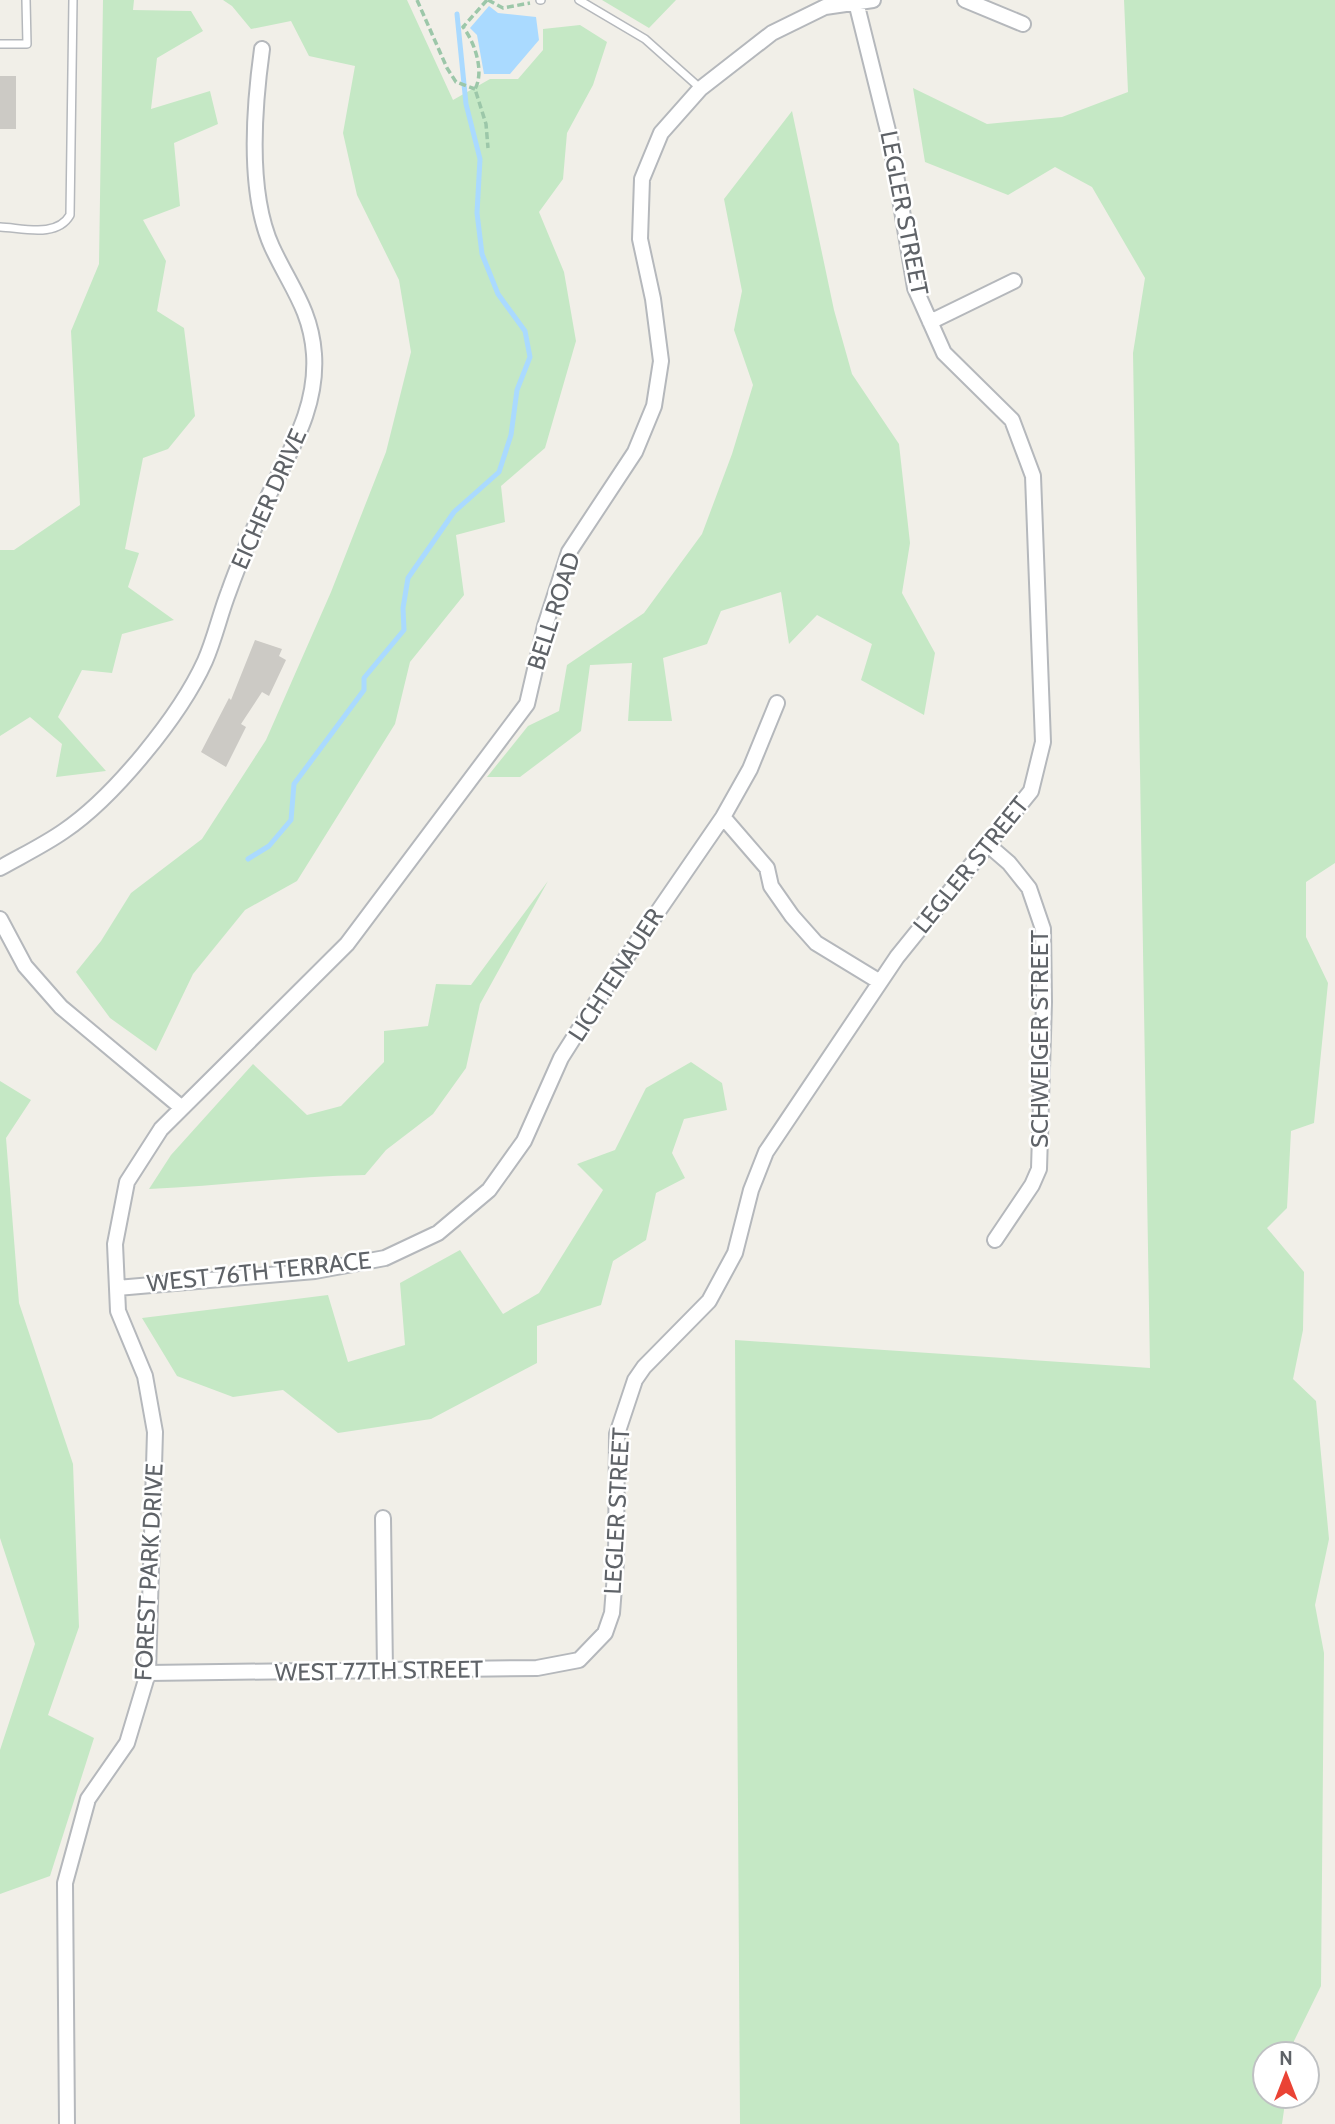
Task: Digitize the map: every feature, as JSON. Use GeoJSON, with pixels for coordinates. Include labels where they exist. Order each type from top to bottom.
{"type":"FeatureCollection","features":[{"type":"Feature","properties":{"kind":"street","name":"BELL ROAD"},"geometry":{"type":"LineString","coordinates":[[182,1108],[347,944],[527,704],[545,626],[569,552],[635,452],[654,406],[661,361],[653,299],[640,239],[642,180],[662,133],[700,89],[772,33],[825,7],[873,0]]}},
{"type":"Feature","properties":{"kind":"street"},"geometry":{"type":"LineString","coordinates":[[965,0],[1023,24]]}},
{"type":"Feature","properties":{"kind":"street","name":"LEGLER STREET"},"geometry":{"type":"LineString","coordinates":[[600,1640],[612,1614],[617,1561],[617,1434],[627,1399],[644,1367],[709,1301],[724,1278],[735,1253],[751,1190],[766,1152],[880,982],[945,894],[1031,791],[1043,742],[1033,477],[1012,420],[944,353],[915,288],[890,139],[856,2]]}},
{"type":"Feature","properties":{"kind":"street","name":"EICHER DRIVE"},"geometry":{"type":"LineString","coordinates":[[0,868],[65,831],[117,783],[172,715],[204,663],[241,559],[302,430],[313,379],[312,327],[272,247],[260,211],[255,121],[262,49]]}},
{"type":"Feature","properties":{"kind":"street"},"geometry":{"type":"LineString","coordinates":[[930,322],[1014,281]]}},
{"type":"Feature","properties":{"kind":"street","name":"LICHTENAUER"},"geometry":{"type":"LineString","coordinates":[[438,1233],[489,1190],[524,1142],[561,1058],[604,990],[723,817],[750,769],[778,703]]}},
{"type":"Feature","properties":{"kind":"street"},"geometry":{"type":"LineString","coordinates":[[723,817],[767,868],[771,886],[792,916],[817,943],[880,982]]}},
{"type":"Feature","properties":{"kind":"street","name":"SCHWEIGER STREET"},"geometry":{"type":"LineString","coordinates":[[987,845],[1022,877],[1035,899],[1043,929],[1039,1169],[1032,1185],[995,1240]]}},
{"type":"Feature","properties":{"kind":"street"},"geometry":{"type":"LineString","coordinates":[[0,919],[25,966],[61,1007],[182,1108]]}},
{"type":"Feature","properties":{"kind":"street","name":"FOREST PARK DRIVE"},"geometry":{"type":"LineString","coordinates":[[67,2124],[65,1883],[88,1799],[127,1743],[148,1673],[155,1432],[145,1377],[118,1311],[115,1244],[127,1182],[161,1129],[182,1108]]}},
{"type":"Feature","properties":{"kind":"street","name":"WEST 76TH TERRACE"},"geometry":{"type":"LineString","coordinates":[[117,1288],[327,1269],[385,1258],[438,1233]]}},
{"type":"Feature","properties":{"kind":"street"},"geometry":{"type":"LineString","coordinates":[[383,1518],[385,1671]]}},
{"type":"Feature","properties":{"kind":"street","name":"WEST 77TH STREET"},"geometry":{"type":"LineString","coordinates":[[148,1673],[537,1668],[579,1660],[600,1640]]}},
{"type":"Feature","properties":{"kind":"lane"},"geometry":{"type":"LineString","coordinates":[[0,44],[26,44],[26,0]]}},
{"type":"Feature","properties":{"kind":"lane"},"geometry":{"type":"LineString","coordinates":[[0,227],[54,229],[64,225],[69,215],[73,0]]}},
{"type":"Feature","properties":{"kind":"lane"},"geometry":{"type":"LineString","coordinates":[[579,0],[645,39],[700,89]]}},
{"type":"Feature","properties":{"kind":"path"},"geometry":{"type":"LineString","coordinates":[[417,0],[456,82],[475,89]]}},
{"type":"Feature","properties":{"kind":"path"},"geometry":{"type":"LineString","coordinates":[[488,148],[486,124],[475,89],[479,82],[474,40],[463,27],[488,0],[503,8],[541,0]]}},
{"type":"Feature","properties":{"kind":"green space"},"geometry":{"type":"Polygon","coordinates":[[[103,0],[134,0],[133,10],[191,11],[203,31],[157,58],[151,109],[210,91],[218,124],[174,143],[180,206],[143,220],[166,261],[157,311],[184,328],[195,416],[168,449],[143,458],[125,549],[139,553],[128,587],[174,620],[122,634],[112,673],[82,670],[58,717],[106,771],[56,777],[62,744],[30,717],[0,736],[0,550],[14,550],[80,505],[71,331],[99,264],[103,0]]]}},
{"type":"Feature","properties":{"kind":"green space"},"geometry":{"type":"Polygon","coordinates":[[[223,0],[407,0],[453,100],[490,79],[518,79],[543,50],[543,29],[580,25],[607,42],[593,85],[567,133],[563,179],[539,212],[564,272],[576,341],[545,448],[501,486],[505,522],[456,535],[464,595],[410,662],[395,724],[297,881],[245,910],[193,974],[156,1051],[110,1018],[76,972],[101,941],[131,893],[202,839],[266,740],[331,592],[386,452],[411,352],[399,280],[357,195],[343,133],[355,66],[309,56],[291,21],[251,29],[232,6],[223,0]]]}},
{"type":"Feature","properties":{"kind":"green space"},"geometry":{"type":"Polygon","coordinates":[[[602,0],[676,0],[649,28],[602,0]]]}},
{"type":"Feature","properties":{"kind":"green space"},"geometry":{"type":"Polygon","coordinates":[[[1124,0],[1335,0],[1335,863],[1306,882],[1306,937],[1328,983],[1314,1123],[1291,1131],[1287,1208],[1267,1228],[1304,1272],[1303,1330],[1293,1379],[1316,1401],[1329,1539],[1315,1605],[1324,1653],[1321,1986],[1294,2040],[1251,2040],[1251,2110],[1284,2110],[1282,2124],[740,2124],[735,1340],[1150,1368],[1133,353],[1145,278],[1092,187],[1055,167],[1008,195],[925,162],[913,88],[987,124],[1062,117],[1128,92],[1124,0]]]}},
{"type":"Feature","properties":{"kind":"green space"},"geometry":{"type":"Polygon","coordinates":[[[792,111],[834,310],[852,374],[899,444],[910,543],[902,593],[935,653],[924,715],[861,680],[872,644],[817,615],[789,644],[781,592],[721,611],[707,644],[663,658],[672,721],[628,721],[632,663],[590,665],[581,731],[520,777],[487,777],[528,726],[559,711],[567,665],[644,613],[702,534],[732,454],[753,385],[734,330],[742,291],[724,199],[792,111]]]}},
{"type":"Feature","properties":{"kind":"green space"},"geometry":{"type":"Polygon","coordinates":[[[548,881],[480,1004],[466,1068],[433,1114],[386,1150],[365,1175],[149,1189],[171,1155],[253,1064],[307,1115],[341,1106],[384,1062],[384,1031],[428,1026],[436,984],[471,985],[548,881]]]}},
{"type":"Feature","properties":{"kind":"green space"},"geometry":{"type":"Polygon","coordinates":[[[691,1062],[722,1083],[727,1110],[684,1119],[672,1153],[685,1178],[656,1193],[646,1240],[613,1261],[601,1305],[537,1326],[537,1363],[431,1419],[338,1433],[283,1390],[233,1397],[177,1376],[142,1318],[328,1295],[348,1362],[405,1345],[400,1283],[460,1250],[503,1314],[539,1293],[603,1190],[577,1164],[615,1150],[646,1088],[691,1062]]]}},
{"type":"Feature","properties":{"kind":"green space"},"geometry":{"type":"Polygon","coordinates":[[[0,1081],[31,1100],[6,1138],[19,1303],[73,1464],[79,1627],[48,1715],[94,1738],[50,1876],[0,1894],[0,1750],[35,1644],[0,1538],[0,1081]]]}},
{"type":"Feature","properties":{"kind":"water"},"geometry":{"type":"Polygon","coordinates":[[[489,6],[498,13],[536,17],[539,40],[510,74],[484,74],[477,35],[470,28],[489,6]]]}},
{"type":"Feature","properties":{"kind":"building"},"geometry":{"type":"Polygon","coordinates":[[[0,76],[16,76],[16,129],[0,129],[0,76]]]}},
{"type":"Feature","properties":{"kind":"building"},"geometry":{"type":"Polygon","coordinates":[[[255,640],[282,649],[279,656],[286,660],[269,696],[262,692],[241,724],[246,727],[226,767],[201,752],[229,698],[231,700],[255,640]]]}},
{"type":"Feature","properties":{"kind":"waterway"},"geometry":{"type":"LineString","coordinates":[[248,859],[269,846],[291,820],[294,784],[364,690],[364,678],[404,630],[403,608],[408,578],[454,512],[499,472],[511,435],[517,390],[530,357],[525,331],[498,294],[482,254],[477,213],[480,159],[466,104],[457,14]]}}]}
